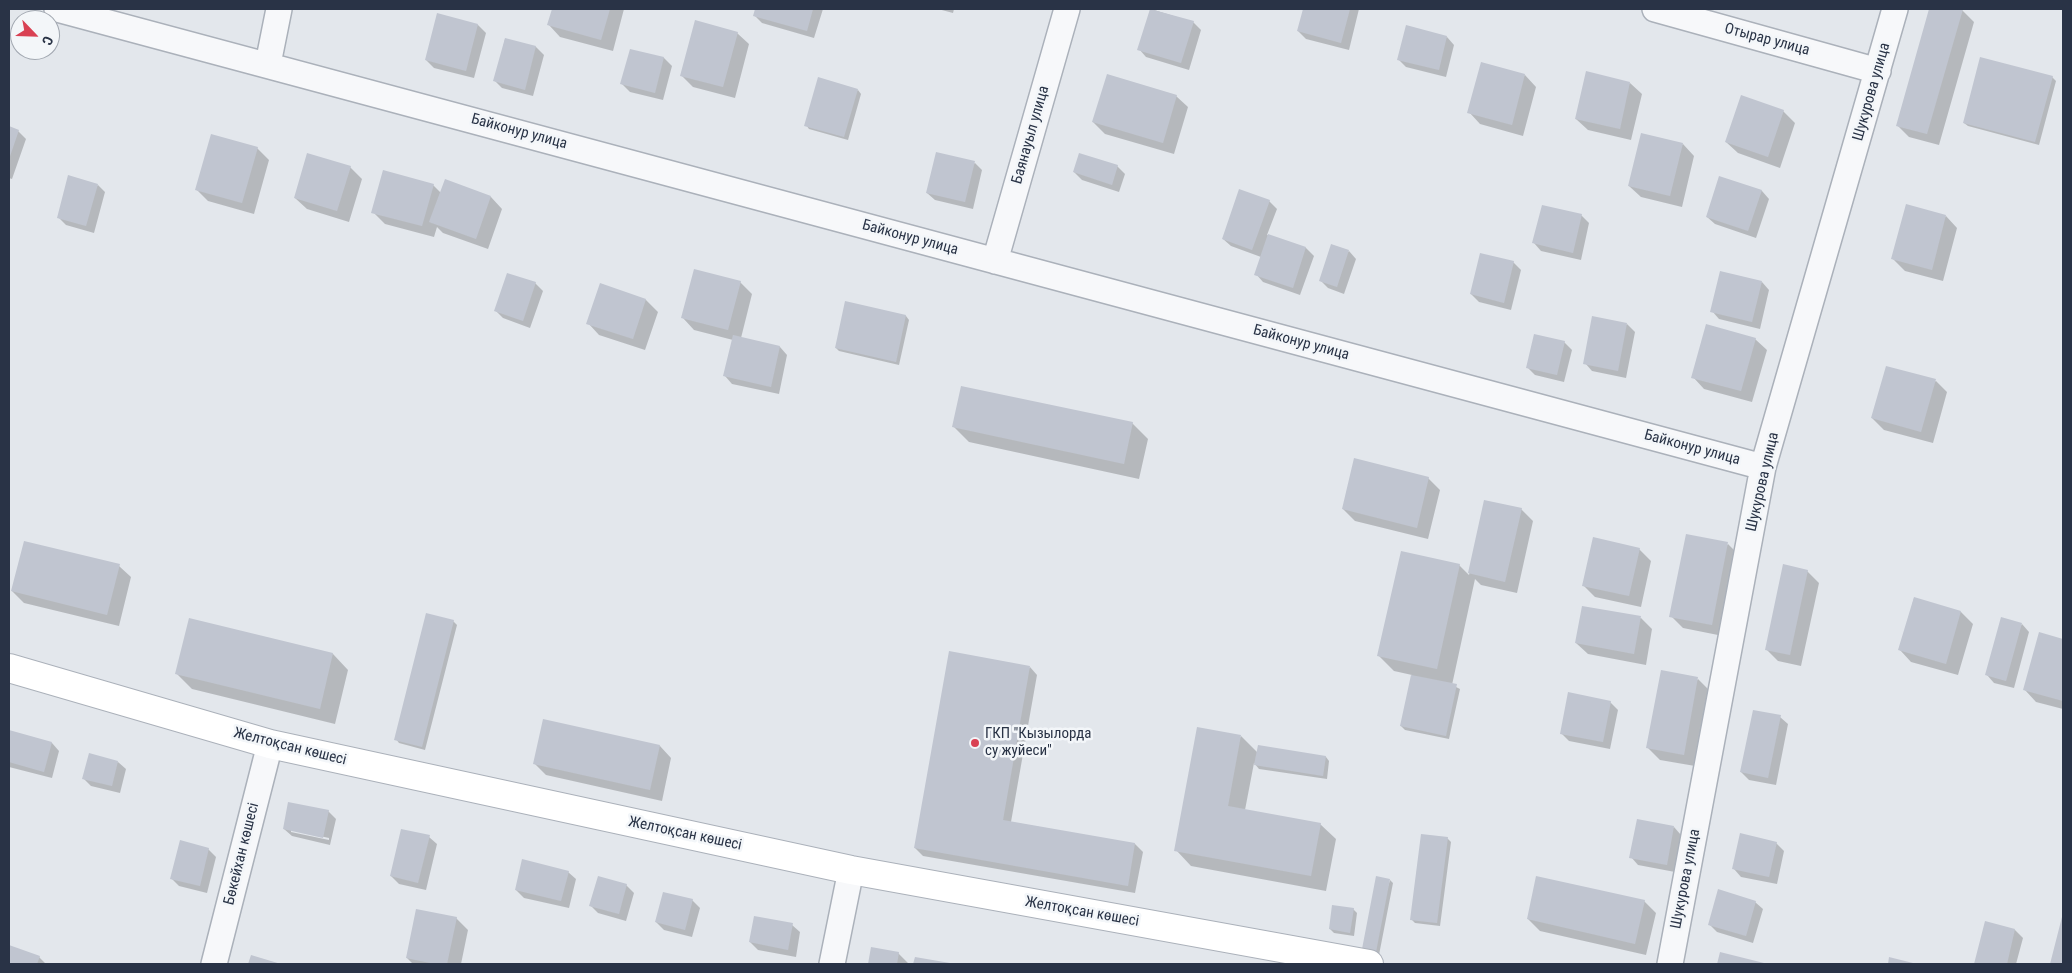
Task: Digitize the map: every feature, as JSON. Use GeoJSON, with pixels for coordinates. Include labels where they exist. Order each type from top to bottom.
{"type":"FeatureCollection","features":[{"type":"Feature","properties":{"kind":"street","name":"Байконур улица"},"geometry":{"type":"LineString","coordinates":[[57,9],[268,64],[1763,467]]}},
{"type":"Feature","properties":{"kind":"street"},"geometry":{"type":"LineString","coordinates":[[268,64],[279,9]]}},
{"type":"Feature","properties":{"kind":"street","name":"Баянауыл улица"},"geometry":{"type":"LineString","coordinates":[[995,261],[1067,9]]}},
{"type":"Feature","properties":{"kind":"street","name":"Отырар улица"},"geometry":{"type":"LineString","coordinates":[[1655,9],[1878,71]]}},
{"type":"Feature","properties":{"kind":"street","name":"Шукурова улица"},"geometry":{"type":"LineString","coordinates":[[1670,964],[1763,467],[1895,9]]}},
{"type":"Feature","properties":{"kind":"street","name":"Желтоқсан көшесі"},"geometry":{"type":"LineString","coordinates":[[9,668],[270,744],[851,870],[1370,964]]}},
{"type":"Feature","properties":{"kind":"street","name":"Бөкейхан көшесі"},"geometry":{"type":"LineString","coordinates":[[214,964],[270,744]]}},
{"type":"Feature","properties":{"kind":"street"},"geometry":{"type":"LineString","coordinates":[[832,964],[851,870]]}},
{"type":"Feature","properties":{"kind":"building"},"geometry":{"type":"Polygon","coordinates":[[[552,9],[610,9],[601,40],[547,25],[552,9]]]}},
{"type":"Feature","properties":{"kind":"building"},"geometry":{"type":"Polygon","coordinates":[[[755,9],[813,9],[807,31],[753,16],[755,9]]]}},
{"type":"Feature","properties":{"kind":"building"},"geometry":{"type":"Polygon","coordinates":[[[1150,9],[1194,21],[1181,63],[1137,50],[1150,9]]]}},
{"type":"Feature","properties":{"kind":"building"},"geometry":{"type":"Polygon","coordinates":[[[1303,9],[1350,9],[1341,43],[1297,31],[1303,9]]]}},
{"type":"Feature","properties":{"kind":"building"},"geometry":{"type":"Polygon","coordinates":[[[1929,9],[1963,9],[1927,134],[1896,126],[1929,9]]]}},
{"type":"Feature","properties":{"kind":"building"},"geometry":{"type":"Polygon","coordinates":[[[437,13],[478,24],[466,71],[425,60],[437,13]]]}},
{"type":"Feature","properties":{"kind":"building"},"geometry":{"type":"Polygon","coordinates":[[[695,20],[738,32],[723,87],[680,76],[695,20]]]}},
{"type":"Feature","properties":{"kind":"building"},"geometry":{"type":"Polygon","coordinates":[[[1406,25],[1447,36],[1439,70],[1397,60],[1406,25]]]}},
{"type":"Feature","properties":{"kind":"building"},"geometry":{"type":"Polygon","coordinates":[[[505,38],[536,46],[525,90],[493,81],[505,38]]]}},
{"type":"Feature","properties":{"kind":"building"},"geometry":{"type":"Polygon","coordinates":[[[630,49],[664,57],[655,93],[620,84],[630,49]]]}},
{"type":"Feature","properties":{"kind":"building"},"geometry":{"type":"Polygon","coordinates":[[[1980,57],[2053,76],[2035,142],[1963,123],[1980,57]]]}},
{"type":"Feature","properties":{"kind":"building"},"geometry":{"type":"Polygon","coordinates":[[[1481,62],[1525,74],[1512,125],[1467,113],[1481,62]]]}},
{"type":"Feature","properties":{"kind":"building"},"geometry":{"type":"Polygon","coordinates":[[[1586,71],[1630,82],[1620,129],[1575,119],[1586,71]]]}},
{"type":"Feature","properties":{"kind":"building"},"geometry":{"type":"Polygon","coordinates":[[[1107,74],[1177,95],[1163,143],[1092,122],[1107,74]]]}},
{"type":"Feature","properties":{"kind":"building"},"geometry":{"type":"Polygon","coordinates":[[[818,77],[858,89],[844,137],[804,126],[818,77]]]}},
{"type":"Feature","properties":{"kind":"building"},"geometry":{"type":"Polygon","coordinates":[[[1741,95],[1784,110],[1768,157],[1725,142],[1741,95]]]}},
{"type":"Feature","properties":{"kind":"building"},"geometry":{"type":"Polygon","coordinates":[[[9,126],[19,130],[9,159],[9,126]]]}},
{"type":"Feature","properties":{"kind":"building"},"geometry":{"type":"Polygon","coordinates":[[[1641,133],[1683,143],[1670,196],[1628,186],[1641,133]]]}},
{"type":"Feature","properties":{"kind":"building"},"geometry":{"type":"Polygon","coordinates":[[[211,134],[258,147],[242,203],[195,190],[211,134]]]}},
{"type":"Feature","properties":{"kind":"building"},"geometry":{"type":"Polygon","coordinates":[[[936,152],[975,161],[965,202],[926,193],[936,152]]]}},
{"type":"Feature","properties":{"kind":"building"},"geometry":{"type":"Polygon","coordinates":[[[307,153],[351,166],[337,211],[294,198],[307,153]]]}},
{"type":"Feature","properties":{"kind":"building"},"geometry":{"type":"Polygon","coordinates":[[[1079,153],[1118,165],[1112,185],[1073,172],[1079,153]]]}},
{"type":"Feature","properties":{"kind":"building"},"geometry":{"type":"Polygon","coordinates":[[[383,170],[434,184],[422,226],[371,213],[383,170]]]}},
{"type":"Feature","properties":{"kind":"building"},"geometry":{"type":"Polygon","coordinates":[[[68,175],[98,184],[86,226],[57,218],[68,175]]]}},
{"type":"Feature","properties":{"kind":"building"},"geometry":{"type":"Polygon","coordinates":[[[1719,176],[1762,190],[1748,231],[1706,217],[1719,176]]]}},
{"type":"Feature","properties":{"kind":"building"},"geometry":{"type":"Polygon","coordinates":[[[445,179],[491,196],[476,239],[429,222],[445,179]]]}},
{"type":"Feature","properties":{"kind":"building"},"geometry":{"type":"Polygon","coordinates":[[[1239,189],[1270,200],[1252,250],[1222,239],[1239,189]]]}},
{"type":"Feature","properties":{"kind":"building"},"geometry":{"type":"Polygon","coordinates":[[[1906,204],[1946,215],[1932,270],[1891,259],[1906,204]]]}},
{"type":"Feature","properties":{"kind":"building"},"geometry":{"type":"Polygon","coordinates":[[[1542,205],[1582,214],[1573,253],[1532,243],[1542,205]]]}},
{"type":"Feature","properties":{"kind":"building"},"geometry":{"type":"Polygon","coordinates":[[[1268,234],[1306,247],[1293,288],[1254,275],[1268,234]]]}},
{"type":"Feature","properties":{"kind":"building"},"geometry":{"type":"Polygon","coordinates":[[[1331,244],[1349,250],[1337,287],[1319,281],[1331,244]]]}},
{"type":"Feature","properties":{"kind":"building"},"geometry":{"type":"Polygon","coordinates":[[[1480,253],[1514,261],[1504,303],[1470,294],[1480,253]]]}},
{"type":"Feature","properties":{"kind":"building"},"geometry":{"type":"Polygon","coordinates":[[[694,269],[741,281],[728,330],[681,318],[694,269]]]}},
{"type":"Feature","properties":{"kind":"building"},"geometry":{"type":"Polygon","coordinates":[[[1720,271],[1762,281],[1752,322],[1710,312],[1720,271]]]}},
{"type":"Feature","properties":{"kind":"building"},"geometry":{"type":"Polygon","coordinates":[[[507,273],[536,282],[523,321],[494,311],[507,273]]]}},
{"type":"Feature","properties":{"kind":"building"},"geometry":{"type":"Polygon","coordinates":[[[600,283],[646,299],[633,339],[586,324],[600,283]]]}},
{"type":"Feature","properties":{"kind":"building"},"geometry":{"type":"Polygon","coordinates":[[[845,301],[906,315],[896,362],[835,348],[845,301]]]}},
{"type":"Feature","properties":{"kind":"building"},"geometry":{"type":"Polygon","coordinates":[[[1592,316],[1627,323],[1618,371],[1583,364],[1592,316]]]}},
{"type":"Feature","properties":{"kind":"building"},"geometry":{"type":"Polygon","coordinates":[[[1706,324],[1756,338],[1741,391],[1691,378],[1706,324]]]}},
{"type":"Feature","properties":{"kind":"building"},"geometry":{"type":"Polygon","coordinates":[[[1534,334],[1565,341],[1557,375],[1526,368],[1534,334]]]}},
{"type":"Feature","properties":{"kind":"building"},"geometry":{"type":"Polygon","coordinates":[[[733,335],[780,346],[771,387],[723,376],[733,335]]]}},
{"type":"Feature","properties":{"kind":"building"},"geometry":{"type":"Polygon","coordinates":[[[1886,366],[1936,379],[1921,432],[1871,418],[1886,366]]]}},
{"type":"Feature","properties":{"kind":"building"},"geometry":{"type":"Polygon","coordinates":[[[961,386],[1133,422],[1124,464],[952,427],[961,386]]]}},
{"type":"Feature","properties":{"kind":"building"},"geometry":{"type":"Polygon","coordinates":[[[1354,458],[1429,477],[1417,528],[1342,509],[1354,458]]]}},
{"type":"Feature","properties":{"kind":"building"},"geometry":{"type":"Polygon","coordinates":[[[1484,500],[1522,508],[1505,582],[1468,573],[1484,500]]]}},
{"type":"Feature","properties":{"kind":"building"},"geometry":{"type":"Polygon","coordinates":[[[1686,534],[1728,542],[1712,625],[1669,617],[1686,534]]]}},
{"type":"Feature","properties":{"kind":"building"},"geometry":{"type":"Polygon","coordinates":[[[1593,537],[1640,548],[1629,596],[1582,586],[1593,537]]]}},
{"type":"Feature","properties":{"kind":"building"},"geometry":{"type":"Polygon","coordinates":[[[24,541],[120,564],[107,615],[11,591],[24,541]]]}},
{"type":"Feature","properties":{"kind":"building"},"geometry":{"type":"Polygon","coordinates":[[[1401,551],[1460,564],[1437,669],[1377,656],[1401,551]]]}},
{"type":"Feature","properties":{"kind":"building"},"geometry":{"type":"Polygon","coordinates":[[[1783,564],[1808,570],[1790,655],[1765,650],[1783,564]]]}},
{"type":"Feature","properties":{"kind":"building"},"geometry":{"type":"Polygon","coordinates":[[[1914,597],[1961,611],[1946,664],[1898,650],[1914,597]]]}},
{"type":"Feature","properties":{"kind":"building"},"geometry":{"type":"Polygon","coordinates":[[[1582,606],[1641,616],[1634,654],[1575,643],[1582,606]]]}},
{"type":"Feature","properties":{"kind":"building"},"geometry":{"type":"Polygon","coordinates":[[[426,613],[454,620],[422,747],[394,740],[426,613]]]}},
{"type":"Feature","properties":{"kind":"building"},"geometry":{"type":"Polygon","coordinates":[[[2001,617],[2022,623],[2006,681],[1985,675],[2001,617]]]}},
{"type":"Feature","properties":{"kind":"building"},"geometry":{"type":"Polygon","coordinates":[[[189,618],[333,653],[320,709],[175,674],[189,618]]]}},
{"type":"Feature","properties":{"kind":"building"},"geometry":{"type":"Polygon","coordinates":[[[2039,632],[2063,639],[2063,701],[2023,690],[2039,632]]]}},
{"type":"Feature","properties":{"kind":"building","name":"ГКП \"Кызылорда су жуйеси\""},"geometry":{"type":"Polygon","coordinates":[[[949,651],[1030,666],[1003,820],[1135,843],[1128,886],[914,848],[949,651]]]}},
{"type":"Feature","properties":{"kind":"building"},"geometry":{"type":"Polygon","coordinates":[[[1661,670],[1698,677],[1684,755],[1646,748],[1661,670]]]}},
{"type":"Feature","properties":{"kind":"building"},"geometry":{"type":"Polygon","coordinates":[[[1411,675],[1457,684],[1446,736],[1400,726],[1411,675]]]}},
{"type":"Feature","properties":{"kind":"building"},"geometry":{"type":"Polygon","coordinates":[[[1568,692],[1611,701],[1603,742],[1560,734],[1568,692]]]}},
{"type":"Feature","properties":{"kind":"building"},"geometry":{"type":"Polygon","coordinates":[[[1753,710],[1781,715],[1768,778],[1740,772],[1753,710]]]}},
{"type":"Feature","properties":{"kind":"building"},"geometry":{"type":"Polygon","coordinates":[[[543,719],[660,745],[650,790],[533,764],[543,719]]]}},
{"type":"Feature","properties":{"kind":"building"},"geometry":{"type":"Polygon","coordinates":[[[1197,727],[1241,735],[1228,806],[1321,823],[1311,876],[1174,851],[1197,727]]]}},
{"type":"Feature","properties":{"kind":"building"},"geometry":{"type":"Polygon","coordinates":[[[9,730],[52,742],[44,772],[9,762],[9,730]]]}},
{"type":"Feature","properties":{"kind":"building"},"geometry":{"type":"Polygon","coordinates":[[[1258,745],[1326,756],[1323,776],[1254,765],[1258,745]]]}},
{"type":"Feature","properties":{"kind":"building"},"geometry":{"type":"Polygon","coordinates":[[[89,753],[118,761],[112,786],[82,779],[89,753]]]}},
{"type":"Feature","properties":{"kind":"building"},"geometry":{"type":"Polygon","coordinates":[[[288,802],[329,810],[323,838],[283,829],[288,802]]]}},
{"type":"Feature","properties":{"kind":"building"},"geometry":{"type":"Polygon","coordinates":[[[1637,819],[1674,826],[1667,865],[1629,858],[1637,819]]]}},
{"type":"Feature","properties":{"kind":"building"},"geometry":{"type":"Polygon","coordinates":[[[401,829],[430,835],[418,883],[390,876],[401,829]]]}},
{"type":"Feature","properties":{"kind":"building"},"geometry":{"type":"Polygon","coordinates":[[[1740,833],[1777,842],[1769,877],[1732,869],[1740,833]]]}},
{"type":"Feature","properties":{"kind":"building"},"geometry":{"type":"Polygon","coordinates":[[[1421,834],[1448,837],[1437,923],[1410,920],[1421,834]]]}},
{"type":"Feature","properties":{"kind":"building"},"geometry":{"type":"Polygon","coordinates":[[[180,840],[209,848],[200,886],[170,879],[180,840]]]}},
{"type":"Feature","properties":{"kind":"building"},"geometry":{"type":"Polygon","coordinates":[[[522,859],[569,871],[561,901],[515,890],[522,859]]]}},
{"type":"Feature","properties":{"kind":"building"},"geometry":{"type":"Polygon","coordinates":[[[598,876],[627,884],[619,914],[589,906],[598,876]]]}},
{"type":"Feature","properties":{"kind":"building"},"geometry":{"type":"Polygon","coordinates":[[[1376,876],[1390,879],[1376,952],[1362,949],[1376,876]]]}},
{"type":"Feature","properties":{"kind":"building"},"geometry":{"type":"Polygon","coordinates":[[[1536,876],[1645,900],[1635,944],[1527,919],[1536,876]]]}},
{"type":"Feature","properties":{"kind":"building"},"geometry":{"type":"Polygon","coordinates":[[[1718,889],[1756,901],[1746,936],[1708,925],[1718,889]]]}},
{"type":"Feature","properties":{"kind":"building"},"geometry":{"type":"Polygon","coordinates":[[[663,892],[693,899],[685,930],[655,922],[663,892]]]}},
{"type":"Feature","properties":{"kind":"building"},"geometry":{"type":"Polygon","coordinates":[[[1332,905],[1354,908],[1350,933],[1329,929],[1332,905]]]}},
{"type":"Feature","properties":{"kind":"building"},"geometry":{"type":"Polygon","coordinates":[[[416,909],[457,917],[447,964],[435,964],[406,958],[416,909]]]}},
{"type":"Feature","properties":{"kind":"building"},"geometry":{"type":"Polygon","coordinates":[[[2063,913],[2063,964],[2050,964],[2063,913]]]}},
{"type":"Feature","properties":{"kind":"building"},"geometry":{"type":"Polygon","coordinates":[[[754,916],[793,923],[788,950],[749,942],[754,916]]]}},
{"type":"Feature","properties":{"kind":"building"},"geometry":{"type":"Polygon","coordinates":[[[1985,921],[2015,929],[2007,964],[1974,964],[1985,921]]]}},
{"type":"Feature","properties":{"kind":"building"},"geometry":{"type":"Polygon","coordinates":[[[9,945],[40,956],[37,964],[9,964],[9,945]]]}},
{"type":"Feature","properties":{"kind":"building"},"geometry":{"type":"Polygon","coordinates":[[[871,947],[899,952],[897,964],[868,964],[871,947]]]}},
{"type":"Feature","properties":{"kind":"building"},"geometry":{"type":"Polygon","coordinates":[[[1720,952],[1768,964],[1717,964],[1720,952]]]}},
{"type":"Feature","properties":{"kind":"building"},"geometry":{"type":"Polygon","coordinates":[[[251,955],[281,964],[248,964],[251,955]]]}},
{"type":"Feature","properties":{"kind":"building"},"geometry":{"type":"Polygon","coordinates":[[[915,957],[950,963],[950,964],[913,964],[915,957]]]}},
{"type":"Feature","properties":{"kind":"building"},"geometry":{"type":"Polygon","coordinates":[[[1889,957],[1917,964],[1888,964],[1889,957]]]}},
{"type":"Feature","properties":{"kind":"place","name":"ГКП \"Кызылорда су жуйеси\""},"geometry":{"type":"Point","coordinates":[975,743]}}]}
